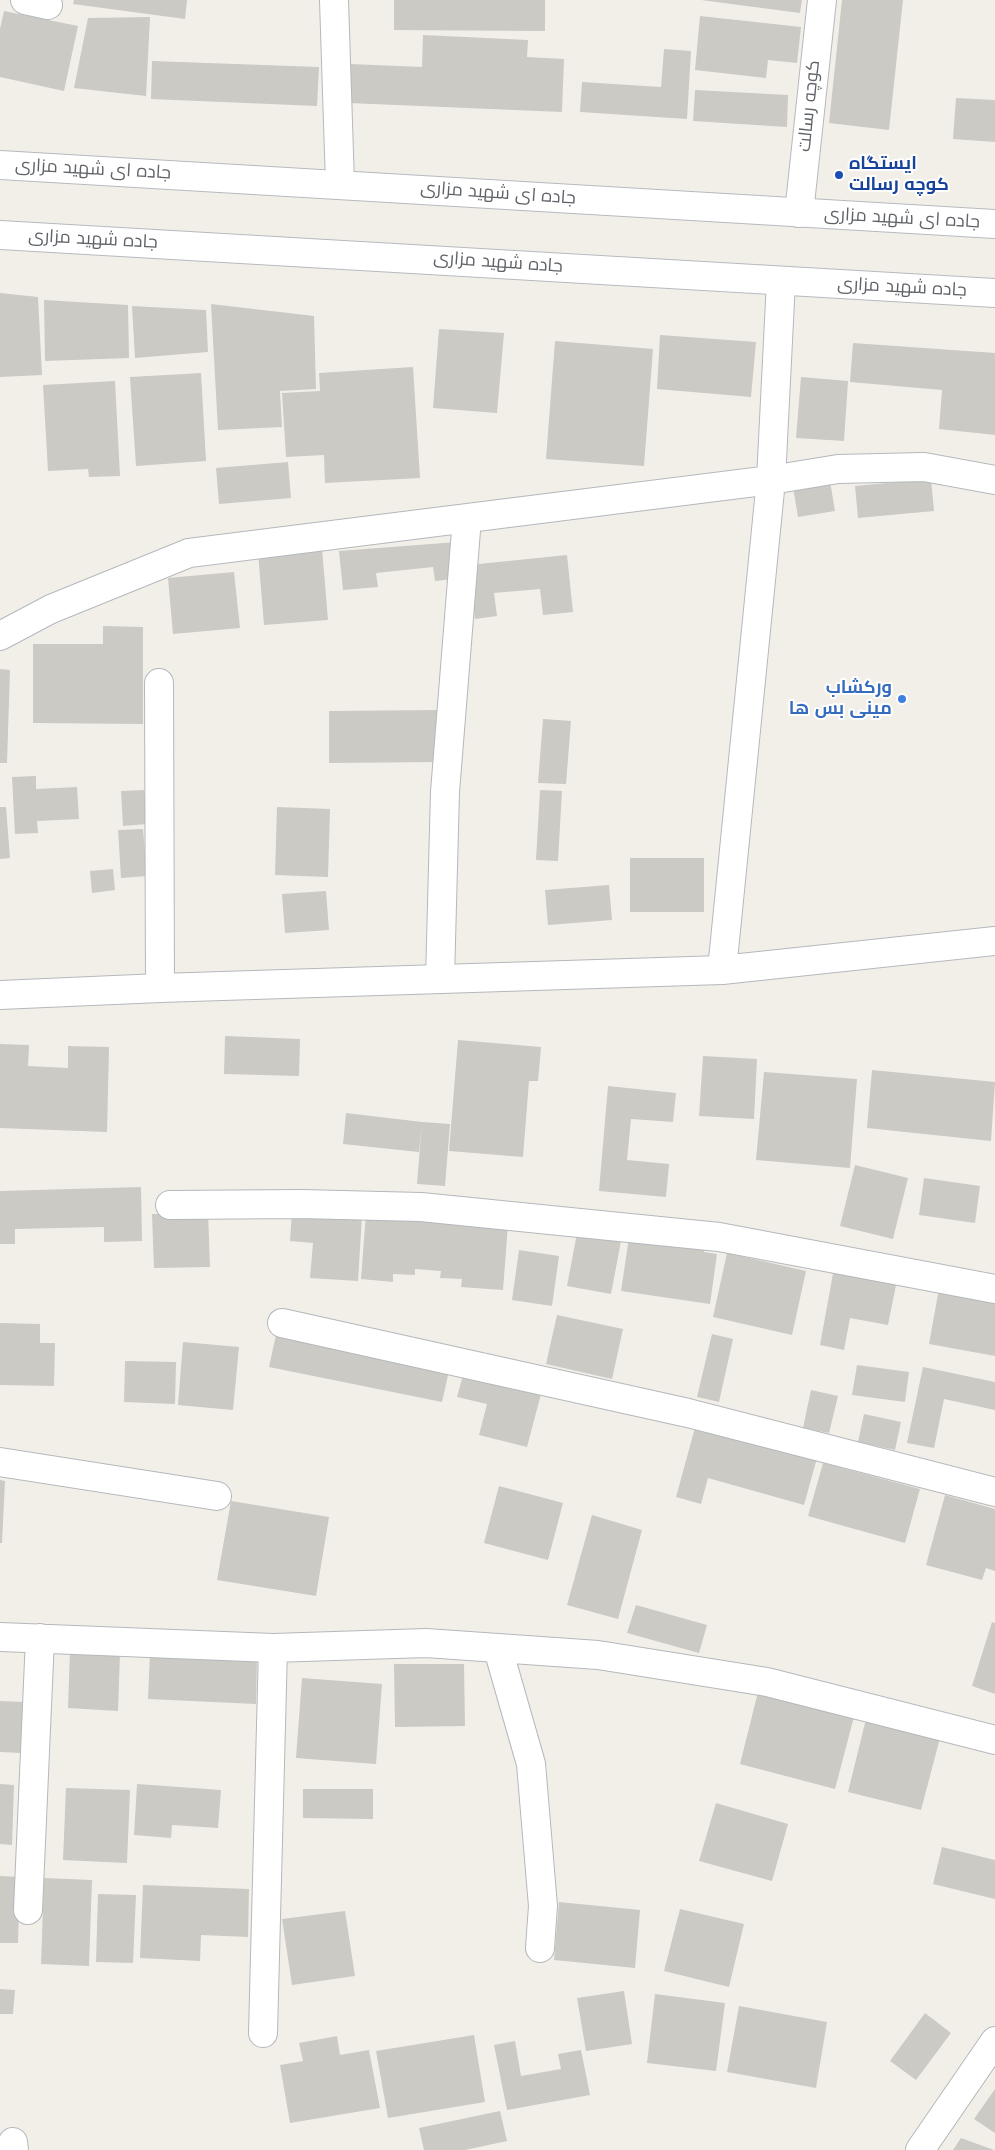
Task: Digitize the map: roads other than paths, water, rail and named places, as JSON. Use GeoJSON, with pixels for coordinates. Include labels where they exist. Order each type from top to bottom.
{"type":"FeatureCollection","features":[{"type":"Feature","properties":{"kind":"street"},"geometry":{"type":"LineString","coordinates":[[334,0],[340,184]]}},
{"type":"Feature","properties":{"kind":"street","name":"کوچه رسالت"},"geometry":{"type":"LineString","coordinates":[[799,213],[822,0]]}},
{"type":"Feature","properties":{"kind":"street","name":"جاده ای شهید مزاری"},"geometry":{"type":"LineString","coordinates":[[0,165],[995,224]]}},
{"type":"Feature","properties":{"kind":"street","name":"جاده شهید مزاری"},"geometry":{"type":"LineString","coordinates":[[0,235],[995,293]]}},
{"type":"Feature","properties":{"kind":"street"},"geometry":{"type":"LineString","coordinates":[[722,970],[771,480],[781,281]]}},
{"type":"Feature","properties":{"kind":"street"},"geometry":{"type":"LineString","coordinates":[[0,636],[51,609],[189,553],[771,480],[838,469],[924,467],[995,480]]}},
{"type":"Feature","properties":{"kind":"street"},"geometry":{"type":"LineString","coordinates":[[440,980],[444,792],[467,518]]}},
{"type":"Feature","properties":{"kind":"street"},"geometry":{"type":"LineString","coordinates":[[159,682],[160,988]]}},
{"type":"Feature","properties":{"kind":"street"},"geometry":{"type":"LineString","coordinates":[[0,995],[722,970],[995,941]]}},
{"type":"Feature","properties":{"kind":"street"},"geometry":{"type":"LineString","coordinates":[[170,1205],[301,1204],[421,1208],[719,1236],[995,1288]]}},
{"type":"Feature","properties":{"kind":"street"},"geometry":{"type":"LineString","coordinates":[[282,1323],[688,1413],[995,1492]]}},
{"type":"Feature","properties":{"kind":"street"},"geometry":{"type":"LineString","coordinates":[[0,1462],[217,1496]]}},
{"type":"Feature","properties":{"kind":"street"},"geometry":{"type":"LineString","coordinates":[[0,1637],[273,1648],[426,1643],[598,1655],[767,1682],[995,1740]]}},
{"type":"Feature","properties":{"kind":"street"},"geometry":{"type":"LineString","coordinates":[[28,1910],[40,1638]]}},
{"type":"Feature","properties":{"kind":"street"},"geometry":{"type":"LineString","coordinates":[[263,2033],[273,1648]]}},
{"type":"Feature","properties":{"kind":"street"},"geometry":{"type":"LineString","coordinates":[[498,1649],[531,1764],[543,1906],[540,1948]]}},
{"type":"Feature","properties":{"kind":"street"},"geometry":{"type":"LineString","coordinates":[[920,2150],[995,2041]]}},
{"type":"Feature","properties":{"kind":"place","name":"ایستگاه کوچه رسالت"},"geometry":{"type":"Point","coordinates":[839,175]}},
{"type":"Feature","properties":{"kind":"place","name":"ورکشاب مینی بس ها"},"geometry":{"type":"Point","coordinates":[902,699]}}]}
